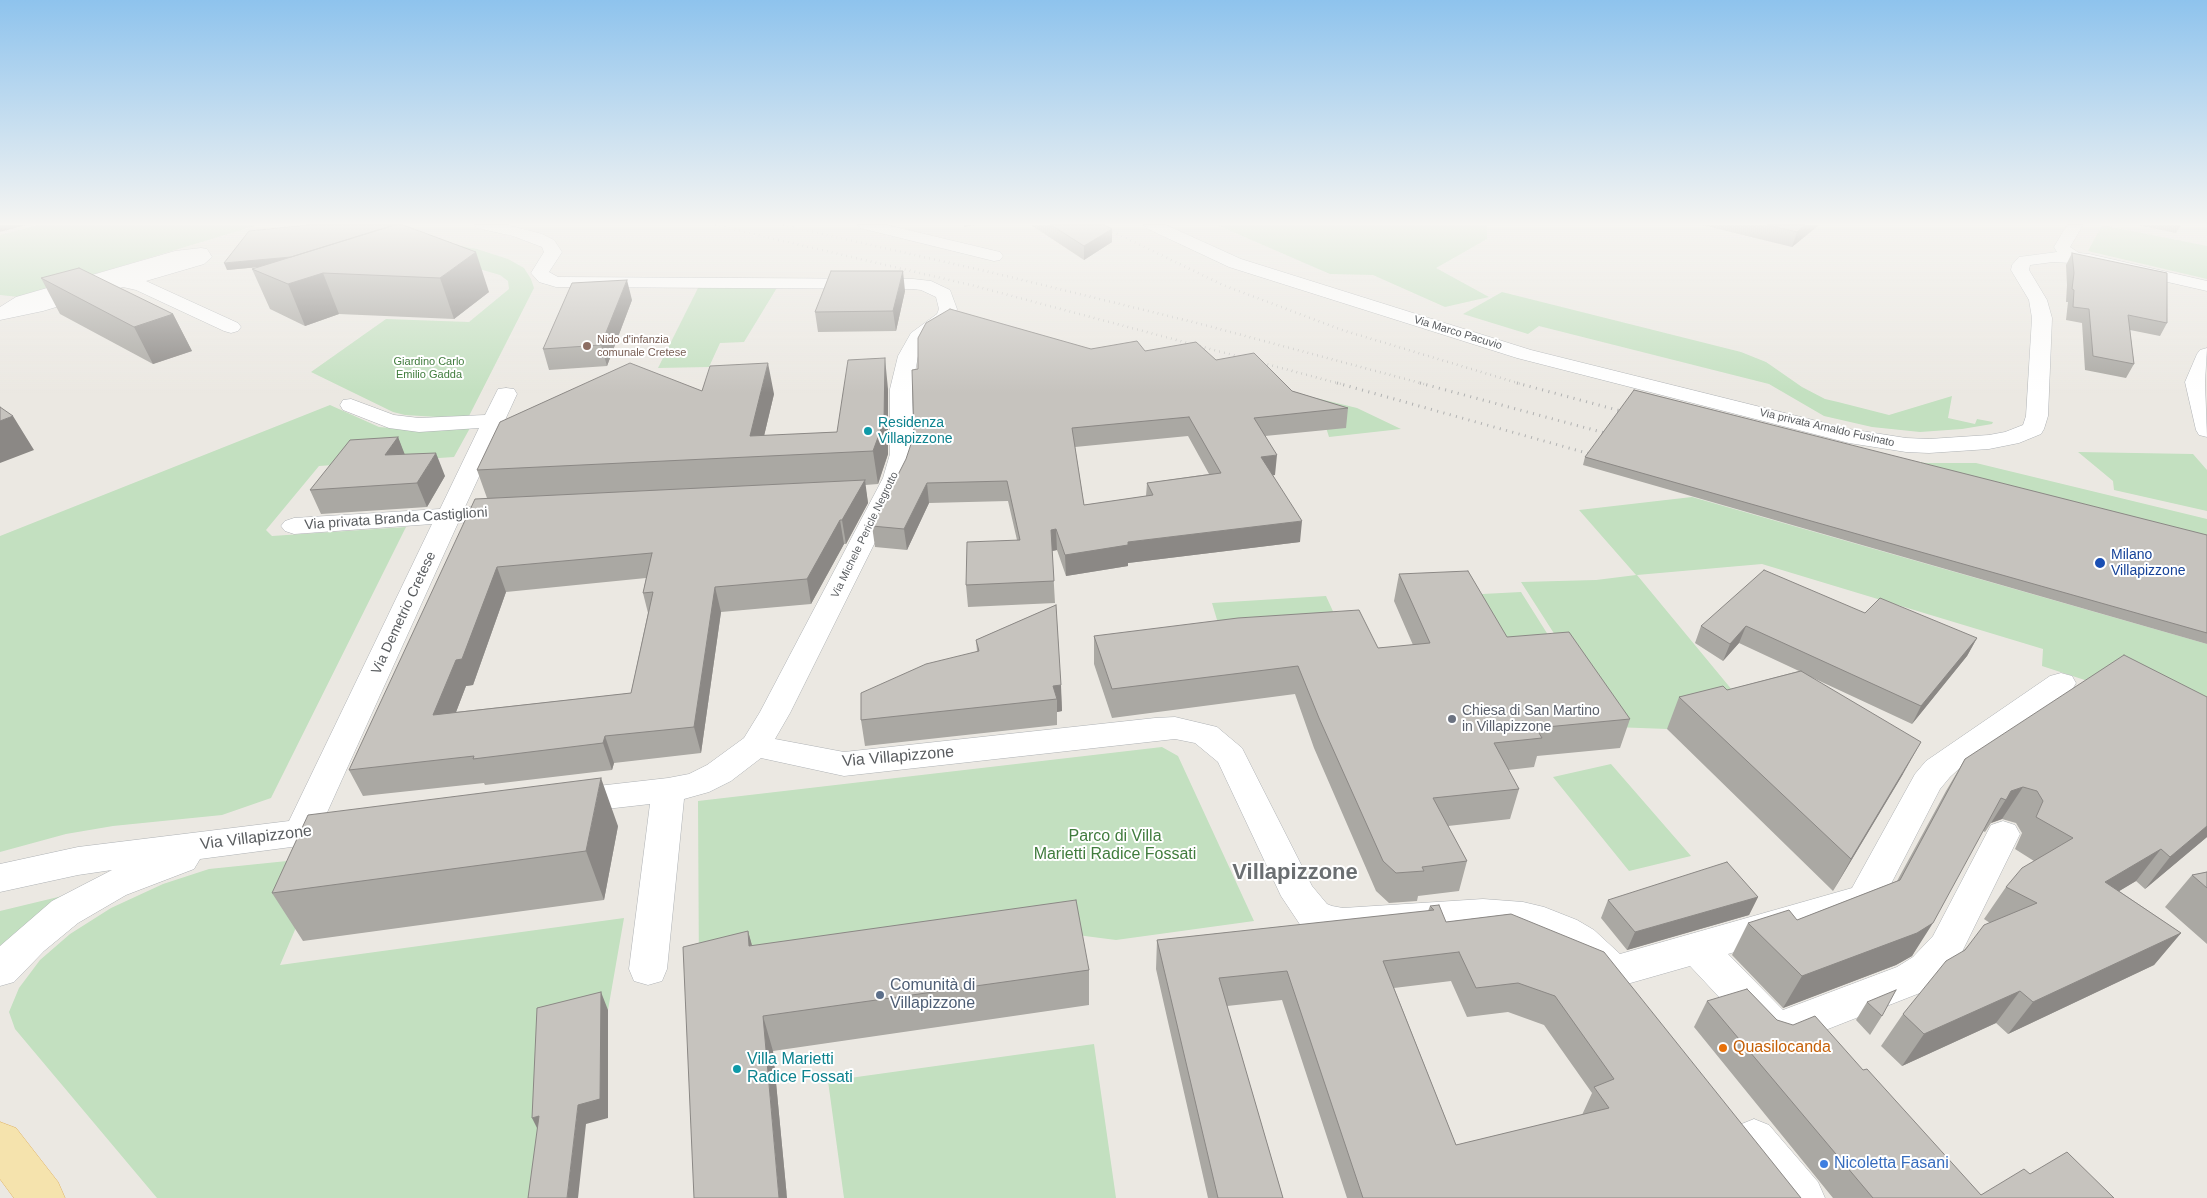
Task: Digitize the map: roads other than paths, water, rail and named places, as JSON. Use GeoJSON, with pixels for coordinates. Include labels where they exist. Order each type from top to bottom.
{"type":"FeatureCollection","features":[{"type":"Feature","properties":{"kind":"main road"},"geometry":{"type":"LineString","coordinates":[[0,1143],[42,1198]]}},
{"type":"Feature","properties":{"kind":"street"},"geometry":{"type":"LineString","coordinates":[[1,313],[23,301],[90,281]]}},
{"type":"Feature","properties":{"kind":"street"},"geometry":{"type":"LineString","coordinates":[[117,281],[142,285],[231,327]]}},
{"type":"Feature","properties":{"kind":"street"},"geometry":{"type":"LineString","coordinates":[[1,313],[36,307],[126,281]]}},
{"type":"Feature","properties":{"kind":"street","name":"Via Michele Pericle Negrotto"},"geometry":{"type":"LineString","coordinates":[[553,281],[913,284],[931,287],[944,294],[948,309],[946,317],[918,337],[908,356],[901,389],[902,454],[895,478],[775,713],[754,746]]}},
{"type":"Feature","properties":{"kind":"street","name":"Via Marco Pacuvio"},"geometry":{"type":"LineString","coordinates":[[1290,281],[1540,358]]}},
{"type":"Feature","properties":{"kind":"street","name":"Via privata Arnaldo Fusinato"},"geometry":{"type":"LineString","coordinates":[[1540,358],[1880,442],[1929,446],[2001,440],[2033,429],[2037,416],[2042,313],[2038,300],[2025,281]]}},
{"type":"Feature","properties":{"kind":"street"},"geometry":{"type":"LineString","coordinates":[[2185,281],[2207,287]]}},
{"type":"Feature","properties":{"kind":"street"},"geometry":{"type":"LineString","coordinates":[[2207,354],[2195,382],[2207,430]]}},
{"type":"Feature","properties":{"kind":"street","name":"Via Demetrio Cretese"},"geometry":{"type":"LineString","coordinates":[[301,832],[506,394]]}},
{"type":"Feature","properties":{"kind":"street"},"geometry":{"type":"LineString","coordinates":[[351,405],[389,421],[419,425],[492,421]]}},
{"type":"Feature","properties":{"kind":"street"},"geometry":{"type":"LineString","coordinates":[[858,494],[888,493]]}},
{"type":"Feature","properties":{"kind":"street","name":"Via privata Branda Castiglioni"},"geometry":{"type":"LineString","coordinates":[[294,526],[530,511]]}},
{"type":"Feature","properties":{"kind":"street"},"geometry":{"type":"LineString","coordinates":[[1613,972],[1865,899],[1927,782],[1951,758],[2061,683]]}},
{"type":"Feature","properties":{"kind":"street","name":"Via Villapizzone"},"geometry":{"type":"LineString","coordinates":[[754,746],[844,764],[1156,729],[1175,728],[1206,735],[1222,746],[1230,756],[1299,896],[1314,915],[1343,924],[1483,914],[1523,917],[1544,922],[1564,930],[1581,941],[1613,972],[1641,1005]]}},
{"type":"Feature","properties":{"kind":"street"},"geometry":{"type":"LineString","coordinates":[[542,805],[668,790],[697,784],[719,774],[754,746]]}},
{"type":"Feature","properties":{"kind":"street"},"geometry":{"type":"LineString","coordinates":[[648,969],[668,790]]}},
{"type":"Feature","properties":{"kind":"street","name":"Via Villapizzone"},"geometry":{"type":"LineString","coordinates":[[0,878],[78,861],[368,825]]}},
{"type":"Feature","properties":{"kind":"street"},"geometry":{"type":"LineString","coordinates":[[0,970],[30,940],[65,912],[113,885],[166,864],[301,832]]}},
{"type":"Feature","properties":{"kind":"street"},"geometry":{"type":"LineString","coordinates":[[1696,948],[1778,1031],[1911,979],[1928,969],[1946,948],[2003,834]]}},
{"type":"Feature","properties":{"kind":"street"},"geometry":{"type":"LineString","coordinates":[[1734,1116],[1802,1198]]}},
{"type":"Feature","properties":{"kind":"railway"},"geometry":{"type":"LineString","coordinates":[[954,281],[1341,384]]}},
{"type":"Feature","properties":{"kind":"railway"},"geometry":{"type":"LineString","coordinates":[[1026,281],[1197,323],[1424,384]]}},
{"type":"Feature","properties":{"kind":"railway"},"geometry":{"type":"LineString","coordinates":[[1215,281],[1342,330],[1521,384]]}},
{"type":"Feature","properties":{"kind":"railway"},"geometry":{"type":"LineString","coordinates":[[1337,383],[1601,457]]}},
{"type":"Feature","properties":{"kind":"railway"},"geometry":{"type":"LineString","coordinates":[[1420,383],[1616,436]]}},
{"type":"Feature","properties":{"kind":"railway"},"geometry":{"type":"LineString","coordinates":[[1517,383],[1632,414]]}},
{"type":"Feature","properties":{"kind":"place","name":"Nido d'infanzia comunale Cretese"},"geometry":{"type":"Point","coordinates":[587,346]}},
{"type":"Feature","properties":{"kind":"place","name":"Residenza Villapizzone"},"geometry":{"type":"Point","coordinates":[868,431]}},
{"type":"Feature","properties":{"kind":"place","name":"Milano Villapizzone"},"geometry":{"type":"Point","coordinates":[2100,563]}},
{"type":"Feature","properties":{"kind":"place","name":"Chiesa di San Martino in Villapizzone"},"geometry":{"type":"Point","coordinates":[1452,719]}},
{"type":"Feature","properties":{"kind":"place","name":"Comunità di Villapizzone"},"geometry":{"type":"Point","coordinates":[880,995]}},
{"type":"Feature","properties":{"kind":"place","name":"Quasilocanda"},"geometry":{"type":"Point","coordinates":[1723,1048]}},
{"type":"Feature","properties":{"kind":"place","name":"Villa Marietti Radice Fossati"},"geometry":{"type":"Point","coordinates":[737,1069]}},
{"type":"Feature","properties":{"kind":"place","name":"Nicoletta Fasani"},"geometry":{"type":"Point","coordinates":[1824,1164]}},
{"type":"Feature","properties":{"kind":"district","name":"Villapizzone"},"geometry":{"type":"Point","coordinates":[1295,873]}},
{"type":"Feature","properties":{"kind":"park label","name":"Giardino Carlo Emilio Gadda"},"geometry":{"type":"Point","coordinates":[429,368]}},
{"type":"Feature","properties":{"kind":"park label","name":"Parco di Villa Marietti Radice Fossati"},"geometry":{"type":"Point","coordinates":[1115,846]}}]}
